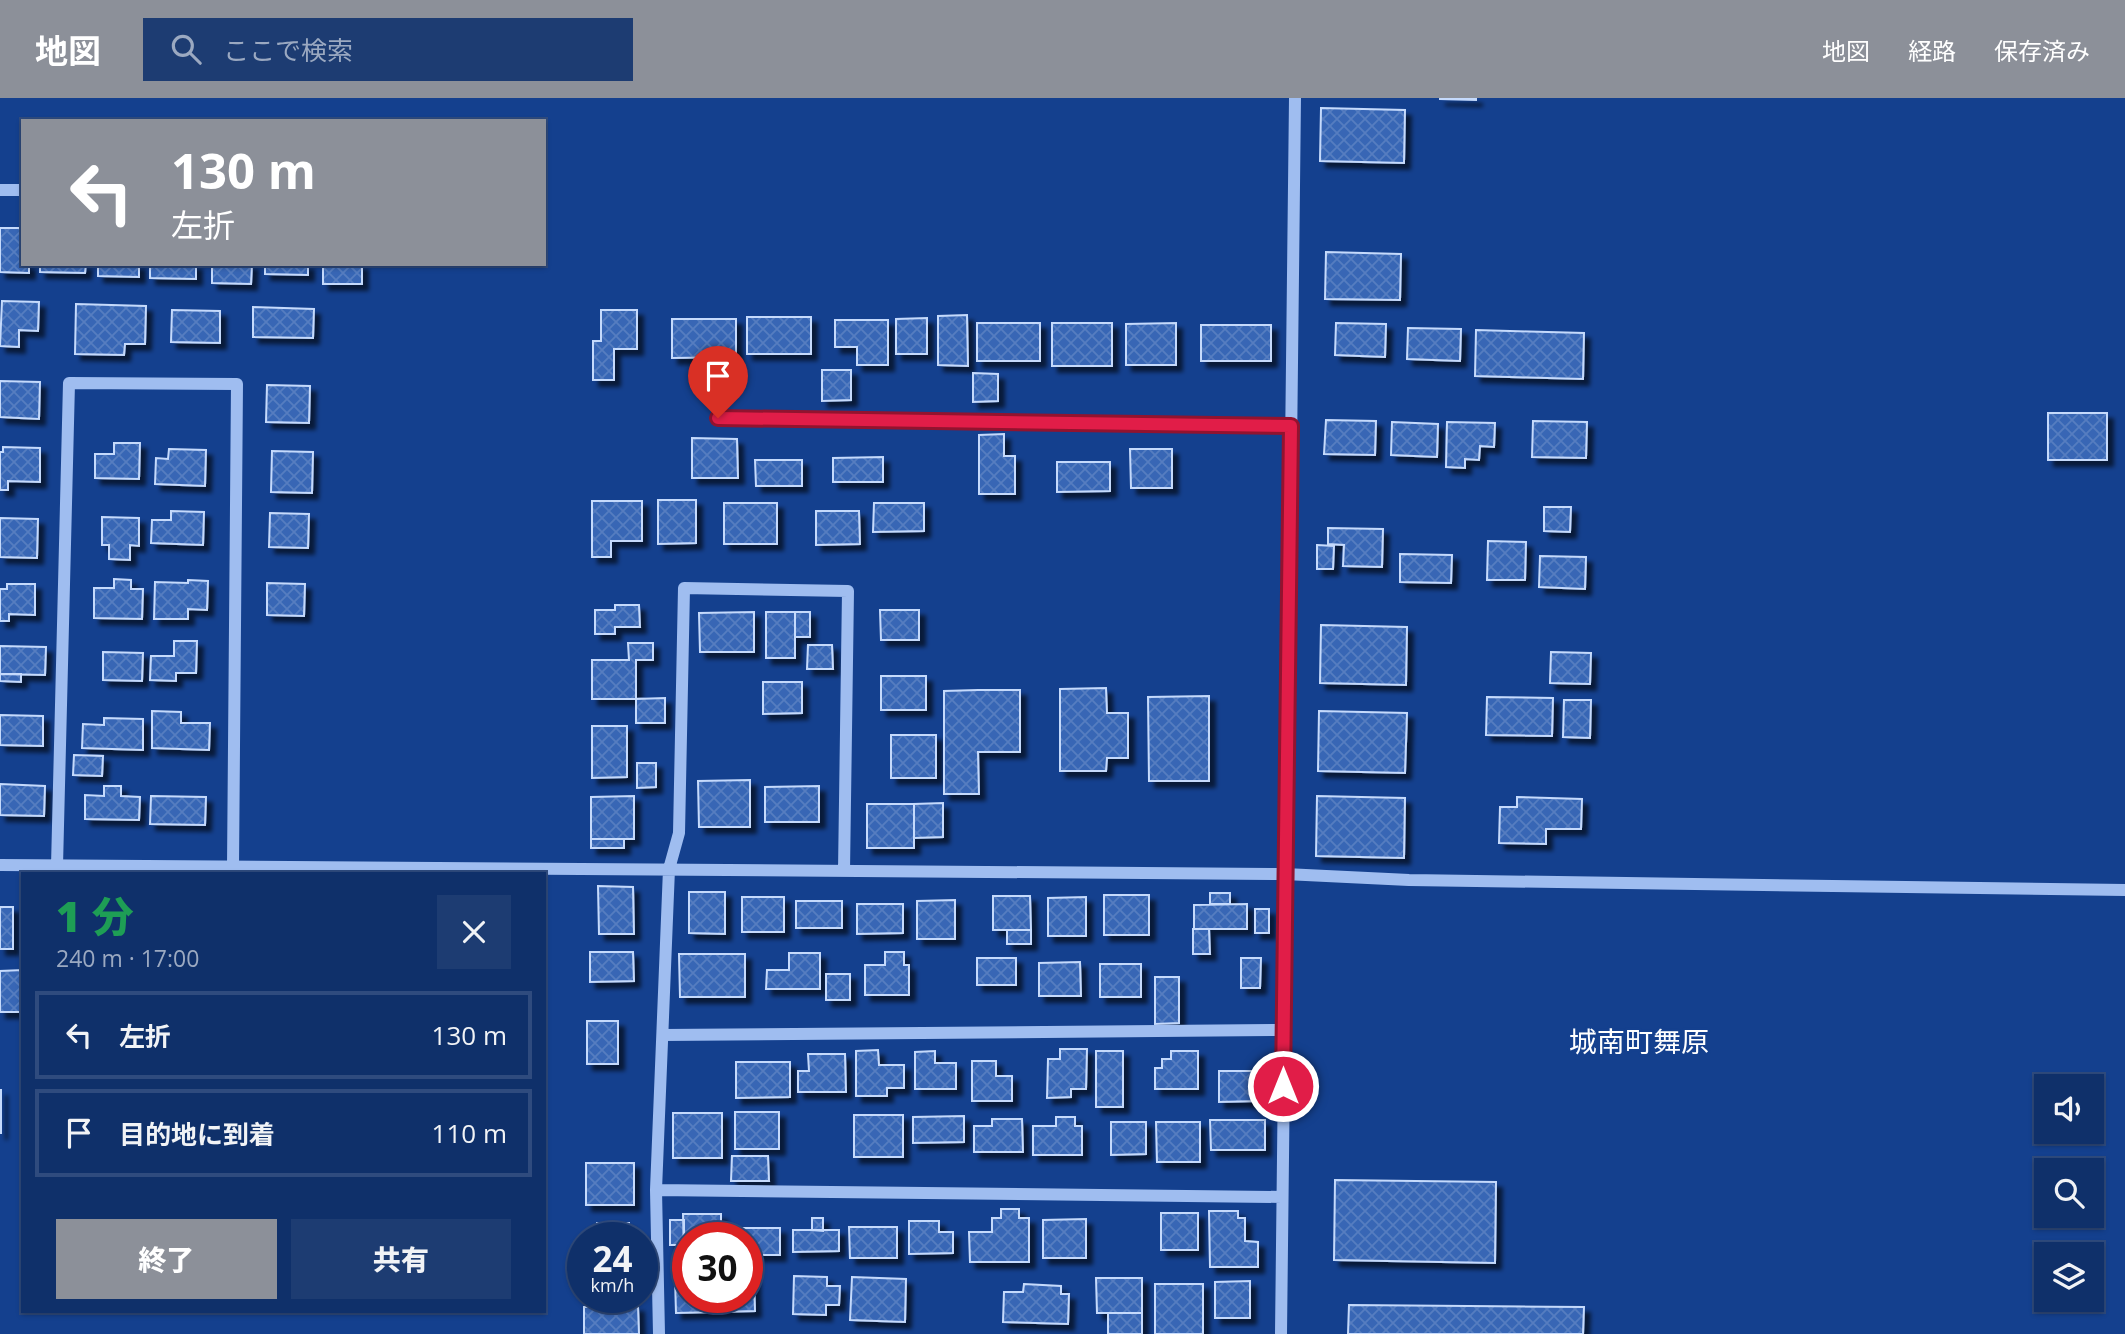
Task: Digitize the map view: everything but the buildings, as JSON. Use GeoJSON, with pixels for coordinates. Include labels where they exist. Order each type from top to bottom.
{"type":"FeatureCollection","features":[{"type":"Feature","properties":{"kind":"street"},"geometry":{"type":"LineString","coordinates":[[1282,1334],[1295,98]]}},
{"type":"Feature","properties":{"kind":"street"},"geometry":{"type":"LineString","coordinates":[[0,190],[21,191]]}},
{"type":"Feature","properties":{"kind":"street"},"geometry":{"type":"LineString","coordinates":[[57,866],[69,383],[237,384],[233,867]]}},
{"type":"Feature","properties":{"kind":"street"},"geometry":{"type":"LineString","coordinates":[[718,418],[1291,426]]}},
{"type":"Feature","properties":{"kind":"street"},"geometry":{"type":"LineString","coordinates":[[659,1334],[656,1190],[669,869],[679,833],[684,588],[848,591],[844,871]]}},
{"type":"Feature","properties":{"kind":"street"},"geometry":{"type":"LineString","coordinates":[[0,865],[1285,874],[1409,880],[2125,890]]}},
{"type":"Feature","properties":{"kind":"street"},"geometry":{"type":"LineString","coordinates":[[663,1035],[1284,1030]]}},
{"type":"Feature","properties":{"kind":"street"},"geometry":{"type":"LineString","coordinates":[[656,1190],[1282,1198]]}},
{"type":"Feature","properties":{"kind":"district","name":"城南町舞原"},"geometry":{"type":"Point","coordinates":[1639,1042]}},
{"type":"Feature","properties":{"kind":"route"},"geometry":{"type":"LineString","coordinates":[[718,418],[1291,426],[1283,1086]]}}]}
